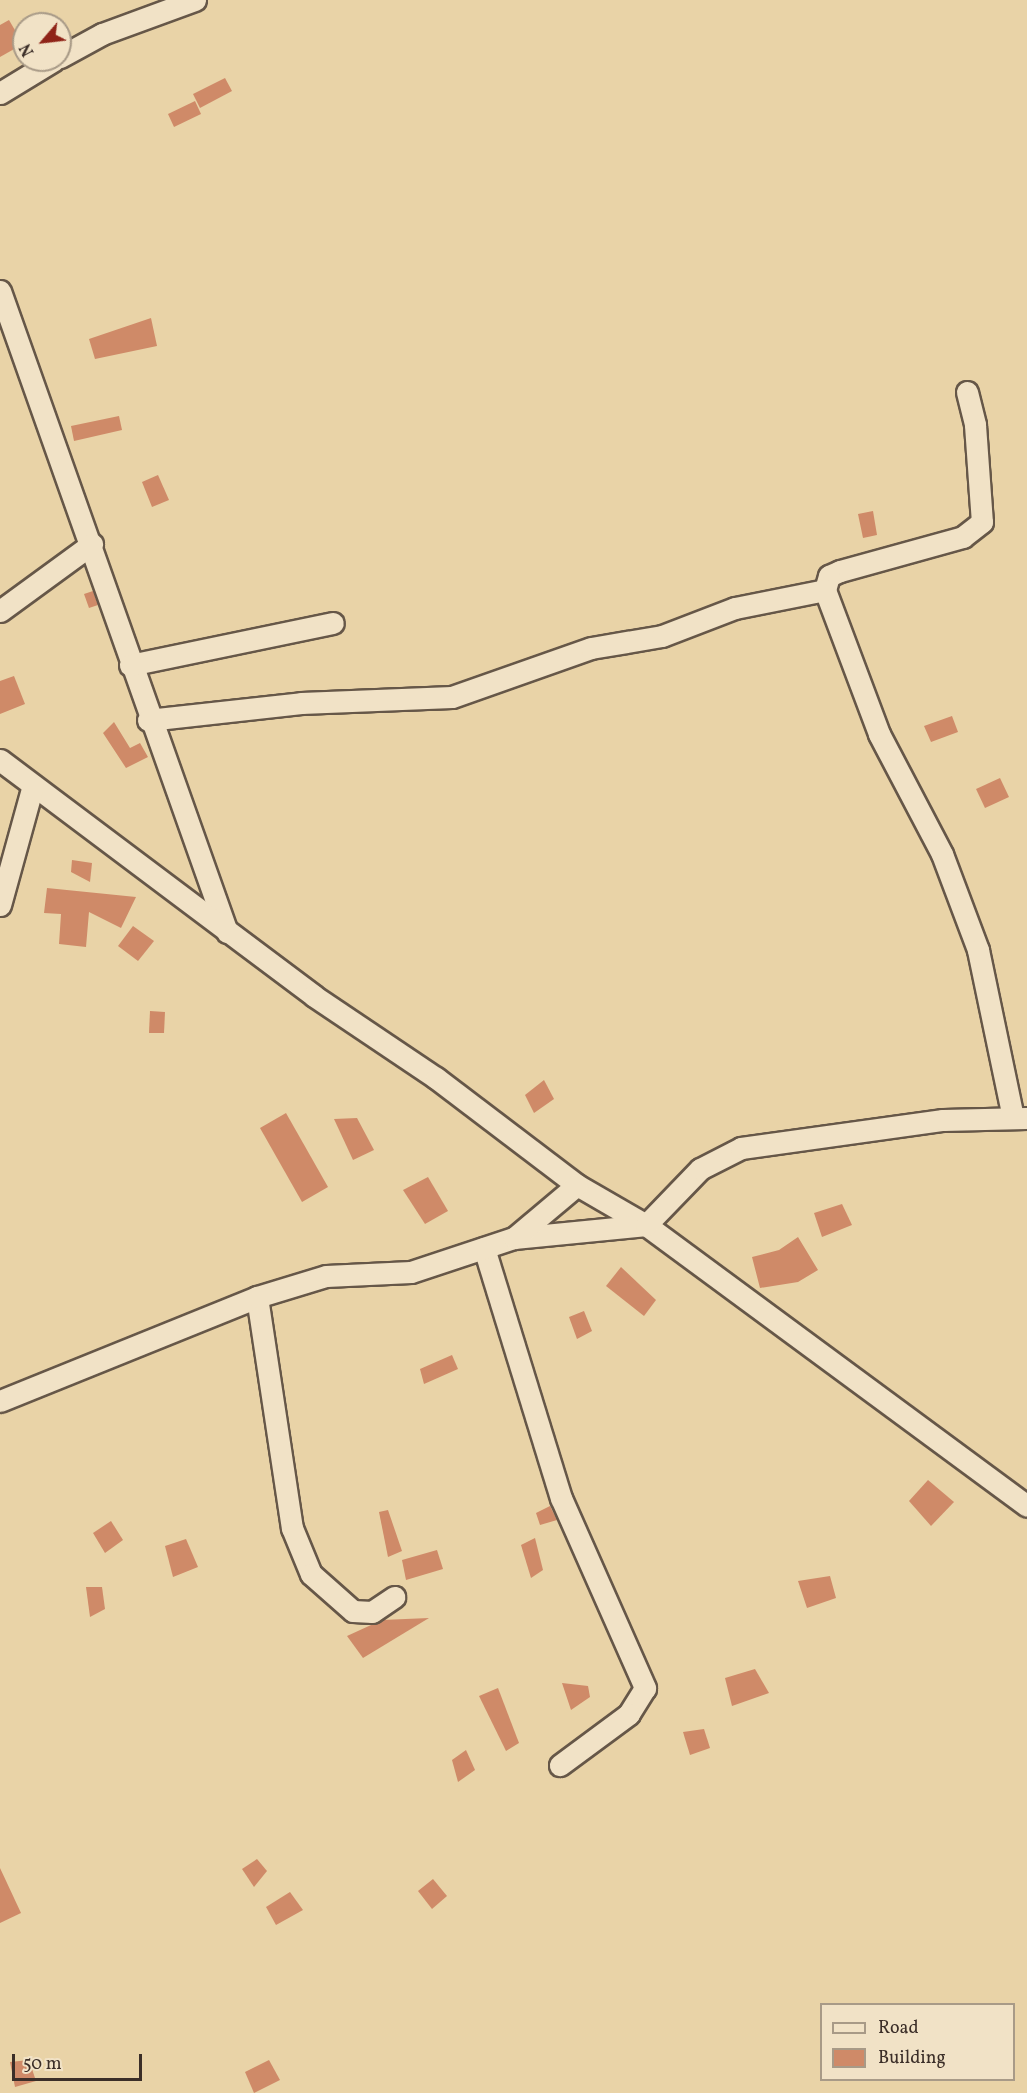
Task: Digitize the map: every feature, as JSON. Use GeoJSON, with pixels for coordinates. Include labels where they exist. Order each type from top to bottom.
{"type":"FeatureCollection","features":[{"type":"Feature","properties":{"kind":"street"},"geometry":{"type":"LineString","coordinates":[[72,50],[102,34],[195,0]]}},
{"type":"Feature","properties":{"kind":"street"},"geometry":{"type":"LineString","coordinates":[[0,93],[34,72]]}},
{"type":"Feature","properties":{"kind":"street"},"geometry":{"type":"LineString","coordinates":[[0,291],[4,317],[92,544],[148,720],[227,932]]}},
{"type":"Feature","properties":{"kind":"street"},"geometry":{"type":"LineString","coordinates":[[0,1401],[257,1297],[326,1276],[411,1272],[514,1238],[646,1225],[700,1169],[741,1148],[943,1120],[1020,1118],[978,950],[942,854],[879,734],[825,590],[829,576],[840,571],[963,537],[982,522],[967,393]]}},
{"type":"Feature","properties":{"kind":"street"},"geometry":{"type":"LineString","coordinates":[[0,611],[92,544]]}},
{"type":"Feature","properties":{"kind":"street"},"geometry":{"type":"LineString","coordinates":[[148,720],[301,703],[452,697],[591,648],[662,636],[735,608],[825,590]]}},
{"type":"Feature","properties":{"kind":"street"},"geometry":{"type":"LineString","coordinates":[[130,664],[333,623]]}},
{"type":"Feature","properties":{"kind":"street"},"geometry":{"type":"LineString","coordinates":[[0,760],[227,932],[578,1185],[646,1225],[1027,1506]]}},
{"type":"Feature","properties":{"kind":"street"},"geometry":{"type":"LineString","coordinates":[[0,905],[33,785]]}},
{"type":"Feature","properties":{"kind":"street"},"geometry":{"type":"LineString","coordinates":[[514,1238],[578,1185]]}},
{"type":"Feature","properties":{"kind":"street"},"geometry":{"type":"LineString","coordinates":[[484,1248],[561,1498],[645,1688],[629,1714],[560,1765]]}},
{"type":"Feature","properties":{"kind":"street"},"geometry":{"type":"LineString","coordinates":[[257,1297],[292,1528],[311,1574],[352,1611],[372,1612],[394,1597]]}},
{"type":"Feature","properties":{"kind":"building"},"geometry":{"type":"Polygon","coordinates":[[[9,20],[12,25],[12,50],[0,57],[0,25],[9,20]]]}},
{"type":"Feature","properties":{"kind":"building"},"geometry":{"type":"Polygon","coordinates":[[[225,78],[232,91],[200,108],[193,94],[225,78]]]}},
{"type":"Feature","properties":{"kind":"building"},"geometry":{"type":"Polygon","coordinates":[[[195,101],[201,114],[174,127],[168,114],[195,101]]]}},
{"type":"Feature","properties":{"kind":"building"},"geometry":{"type":"Polygon","coordinates":[[[151,318],[157,346],[95,359],[89,339],[151,318]]]}},
{"type":"Feature","properties":{"kind":"building"},"geometry":{"type":"Polygon","coordinates":[[[119,416],[122,430],[74,441],[71,426],[119,416]]]}},
{"type":"Feature","properties":{"kind":"building"},"geometry":{"type":"Polygon","coordinates":[[[158,475],[169,500],[152,507],[142,482],[158,475]]]}},
{"type":"Feature","properties":{"kind":"building"},"geometry":{"type":"Polygon","coordinates":[[[873,511],[877,535],[863,538],[858,514],[873,511]]]}},
{"type":"Feature","properties":{"kind":"building"},"geometry":{"type":"Polygon","coordinates":[[[93,591],[98,605],[89,608],[84,594],[93,591]]]}},
{"type":"Feature","properties":{"kind":"building"},"geometry":{"type":"Polygon","coordinates":[[[14,676],[25,704],[0,714],[0,681],[14,676]]]}},
{"type":"Feature","properties":{"kind":"building"},"geometry":{"type":"Polygon","coordinates":[[[952,716],[958,732],[931,742],[924,726],[952,716]]]}},
{"type":"Feature","properties":{"kind":"building"},"geometry":{"type":"Polygon","coordinates":[[[114,722],[130,748],[140,743],[148,757],[126,768],[103,733],[114,722]]]}},
{"type":"Feature","properties":{"kind":"building"},"geometry":{"type":"Polygon","coordinates":[[[1000,778],[1009,797],[985,808],[976,789],[1000,778]]]}},
{"type":"Feature","properties":{"kind":"building"},"geometry":{"type":"Polygon","coordinates":[[[72,860],[92,863],[90,882],[71,872],[72,860]]]}},
{"type":"Feature","properties":{"kind":"building"},"geometry":{"type":"Polygon","coordinates":[[[47,888],[136,897],[121,928],[89,912],[86,947],[59,944],[61,914],[44,913],[47,888]]]}},
{"type":"Feature","properties":{"kind":"building"},"geometry":{"type":"Polygon","coordinates":[[[133,926],[154,941],[138,961],[118,946],[133,926]]]}},
{"type":"Feature","properties":{"kind":"building"},"geometry":{"type":"Polygon","coordinates":[[[150,1011],[165,1012],[164,1033],[149,1033],[150,1011]]]}},
{"type":"Feature","properties":{"kind":"building"},"geometry":{"type":"Polygon","coordinates":[[[544,1080],[554,1099],[534,1113],[525,1095],[544,1080]]]}},
{"type":"Feature","properties":{"kind":"building"},"geometry":{"type":"Polygon","coordinates":[[[286,1113],[328,1187],[302,1202],[260,1128],[286,1113]]]}},
{"type":"Feature","properties":{"kind":"building"},"geometry":{"type":"Polygon","coordinates":[[[357,1118],[374,1150],[353,1160],[334,1119],[357,1118]]]}},
{"type":"Feature","properties":{"kind":"building"},"geometry":{"type":"Polygon","coordinates":[[[428,1177],[448,1211],[425,1224],[403,1190],[428,1177]]]}},
{"type":"Feature","properties":{"kind":"building"},"geometry":{"type":"Polygon","coordinates":[[[842,1204],[852,1225],[822,1237],[814,1213],[842,1204]]]}},
{"type":"Feature","properties":{"kind":"building"},"geometry":{"type":"Polygon","coordinates":[[[798,1237],[818,1270],[798,1282],[760,1288],[752,1257],[779,1250],[798,1237]]]}},
{"type":"Feature","properties":{"kind":"building"},"geometry":{"type":"Polygon","coordinates":[[[621,1267],[656,1300],[644,1316],[606,1286],[621,1267]]]}},
{"type":"Feature","properties":{"kind":"building"},"geometry":{"type":"Polygon","coordinates":[[[584,1311],[592,1331],[577,1339],[569,1317],[584,1311]]]}},
{"type":"Feature","properties":{"kind":"building"},"geometry":{"type":"Polygon","coordinates":[[[452,1355],[458,1369],[424,1384],[420,1369],[452,1355]]]}},
{"type":"Feature","properties":{"kind":"building"},"geometry":{"type":"Polygon","coordinates":[[[928,1480],[954,1502],[931,1526],[909,1501],[928,1480]]]}},
{"type":"Feature","properties":{"kind":"building"},"geometry":{"type":"Polygon","coordinates":[[[550,1506],[557,1520],[540,1525],[536,1513],[550,1506]]]}},
{"type":"Feature","properties":{"kind":"building"},"geometry":{"type":"Polygon","coordinates":[[[388,1510],[402,1551],[388,1557],[379,1512],[388,1510]]]}},
{"type":"Feature","properties":{"kind":"building"},"geometry":{"type":"Polygon","coordinates":[[[111,1521],[123,1540],[105,1553],[93,1533],[111,1521]]]}},
{"type":"Feature","properties":{"kind":"building"},"geometry":{"type":"Polygon","coordinates":[[[535,1538],[543,1570],[531,1578],[521,1545],[535,1538]]]}},
{"type":"Feature","properties":{"kind":"building"},"geometry":{"type":"Polygon","coordinates":[[[186,1539],[198,1567],[173,1577],[165,1546],[186,1539]]]}},
{"type":"Feature","properties":{"kind":"building"},"geometry":{"type":"Polygon","coordinates":[[[437,1550],[443,1569],[406,1580],[402,1560],[437,1550]]]}},
{"type":"Feature","properties":{"kind":"building"},"geometry":{"type":"Polygon","coordinates":[[[830,1576],[836,1598],[807,1608],[798,1581],[830,1576]]]}},
{"type":"Feature","properties":{"kind":"building"},"geometry":{"type":"Polygon","coordinates":[[[86,1587],[102,1587],[105,1609],[90,1617],[86,1587]]]}},
{"type":"Feature","properties":{"kind":"building"},"geometry":{"type":"Polygon","coordinates":[[[429,1618],[363,1658],[347,1636],[382,1620],[429,1618]]]}},
{"type":"Feature","properties":{"kind":"building"},"geometry":{"type":"Polygon","coordinates":[[[755,1669],[769,1693],[732,1706],[725,1678],[755,1669]]]}},
{"type":"Feature","properties":{"kind":"building"},"geometry":{"type":"Polygon","coordinates":[[[562,1683],[588,1686],[590,1697],[571,1710],[562,1683]]]}},
{"type":"Feature","properties":{"kind":"building"},"geometry":{"type":"Polygon","coordinates":[[[498,1688],[519,1743],[506,1751],[479,1696],[498,1688]]]}},
{"type":"Feature","properties":{"kind":"building"},"geometry":{"type":"Polygon","coordinates":[[[704,1729],[710,1748],[690,1755],[683,1732],[704,1729]]]}},
{"type":"Feature","properties":{"kind":"building"},"geometry":{"type":"Polygon","coordinates":[[[466,1750],[475,1770],[458,1782],[452,1760],[466,1750]]]}},
{"type":"Feature","properties":{"kind":"building"},"geometry":{"type":"Polygon","coordinates":[[[257,1859],[267,1871],[254,1887],[242,1869],[257,1859]]]}},
{"type":"Feature","properties":{"kind":"building"},"geometry":{"type":"Polygon","coordinates":[[[0,1868],[21,1913],[0,1923],[0,1868]]]}},
{"type":"Feature","properties":{"kind":"building"},"geometry":{"type":"Polygon","coordinates":[[[433,1879],[447,1896],[432,1909],[418,1891],[433,1879]]]}},
{"type":"Feature","properties":{"kind":"building"},"geometry":{"type":"Polygon","coordinates":[[[290,1892],[303,1910],[276,1925],[266,1907],[290,1892]]]}},
{"type":"Feature","properties":{"kind":"building"},"geometry":{"type":"Polygon","coordinates":[[[29,2060],[36,2081],[15,2087],[10,2062],[29,2060]]]}},
{"type":"Feature","properties":{"kind":"building"},"geometry":{"type":"Polygon","coordinates":[[[269,2060],[280,2080],[254,2093],[245,2072],[269,2060]]]}}]}
